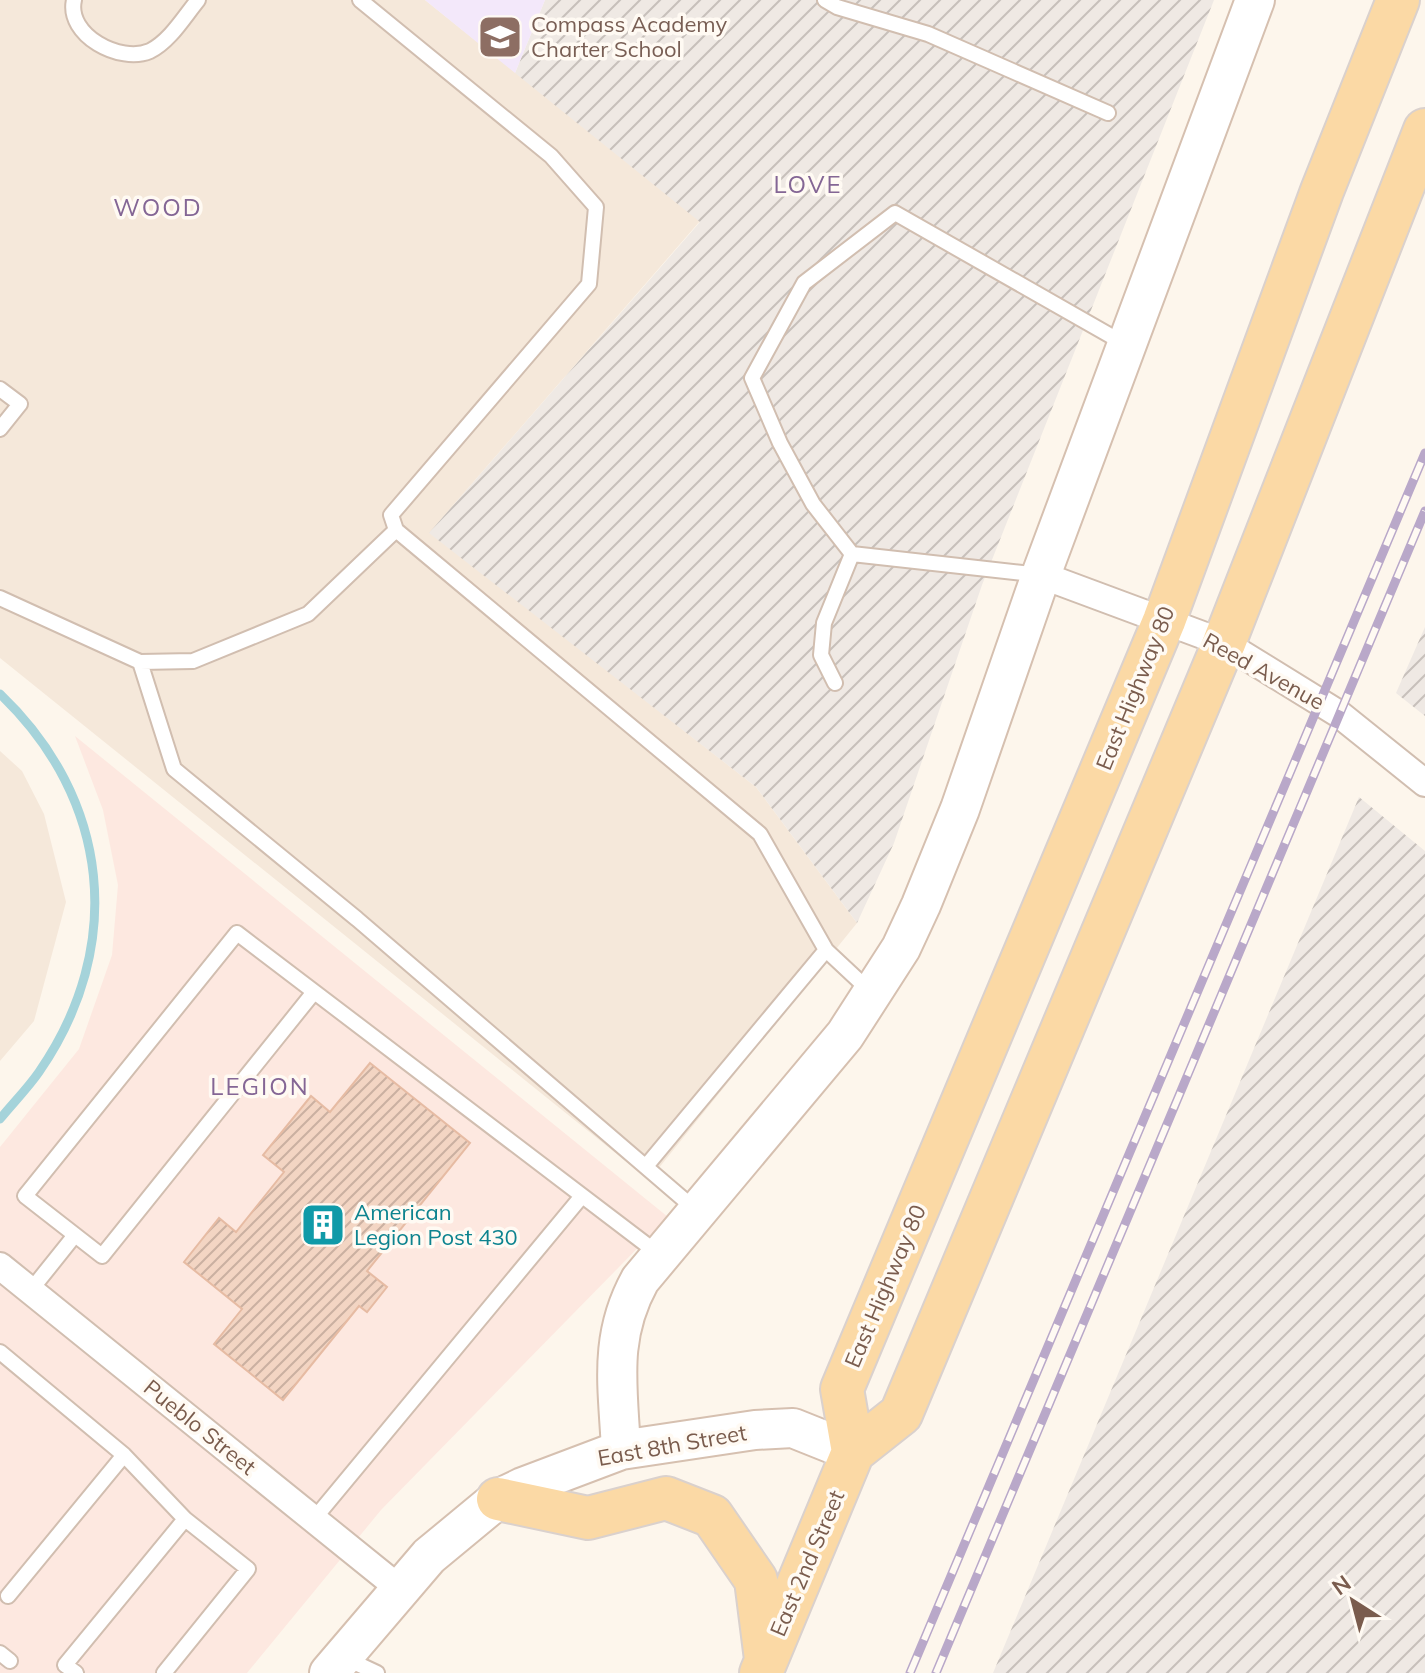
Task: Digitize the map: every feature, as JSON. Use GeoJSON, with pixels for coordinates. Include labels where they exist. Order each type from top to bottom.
{"type":"FeatureCollection","features":[{"type":"Feature","properties":{"kind":"main road","name":"East Highway 80"},"geometry":{"type":"LineString","coordinates":[[853,1452],[842,1389],[1164,621],[1317,206],[1398,0]]}},
{"type":"Feature","properties":{"kind":"main road"},"geometry":{"type":"LineString","coordinates":[[853,1452],[901,1414],[1224,643],[1425,130]]}},
{"type":"Feature","properties":{"kind":"main road","name":"East 2nd Street"},"geometry":{"type":"LineString","coordinates":[[763,1667],[853,1452]]}},
{"type":"Feature","properties":{"kind":"main road"},"geometry":{"type":"LineString","coordinates":[[498,1499],[588,1518],[666,1498],[712,1516],[756,1580],[763,1667]]}},
{"type":"Feature","properties":{"kind":"street"},"geometry":{"type":"LineString","coordinates":[[621,1450],[615,1358],[628,1302],[661,1255],[811,1078],[872,993],[901,948],[941,859],[1041,575],[1255,0]]}},
{"type":"Feature","properties":{"kind":"street","name":"Reed Avenue"},"geometry":{"type":"LineString","coordinates":[[1041,575],[1224,643],[1339,714],[1425,783]]}},
{"type":"Feature","properties":{"kind":"street","name":"Pueblo Street"},"geometry":{"type":"LineString","coordinates":[[0,1266],[400,1589]]}},
{"type":"Feature","properties":{"kind":"street","name":"East 8th Street"},"geometry":{"type":"LineString","coordinates":[[336,1665],[429,1556],[498,1499],[621,1450],[755,1430],[793,1428],[853,1452]]}},
{"type":"Feature","properties":{"kind":"lane"},"geometry":{"type":"LineString","coordinates":[[74,0],[71,10],[79,26],[110,52],[130,56],[151,50],[170,35],[198,0]]}},
{"type":"Feature","properties":{"kind":"lane"},"geometry":{"type":"LineString","coordinates":[[360,0],[551,156],[596,207],[589,284],[391,515],[396,530],[760,834],[826,950],[872,993]]}},
{"type":"Feature","properties":{"kind":"lane"},"geometry":{"type":"LineString","coordinates":[[825,0],[837,7],[928,34],[1108,113]]}},
{"type":"Feature","properties":{"kind":"lane"},"geometry":{"type":"LineString","coordinates":[[1041,575],[852,554],[813,504],[752,378],[804,283],[895,213],[1126,345]]}},
{"type":"Feature","properties":{"kind":"lane"},"geometry":{"type":"LineString","coordinates":[[0,389],[20,404],[0,429]]}},
{"type":"Feature","properties":{"kind":"lane"},"geometry":{"type":"LineString","coordinates":[[0,598],[140,662],[193,661],[308,614],[396,530]]}},
{"type":"Feature","properties":{"kind":"lane"},"geometry":{"type":"LineString","coordinates":[[835,683],[821,655],[824,623],[852,554]]}},
{"type":"Feature","properties":{"kind":"lane"},"geometry":{"type":"LineString","coordinates":[[140,662],[174,769],[698,1211]]}},
{"type":"Feature","properties":{"kind":"lane"},"geometry":{"type":"LineString","coordinates":[[314,992],[102,1256],[25,1196],[237,933],[661,1255]]}},
{"type":"Feature","properties":{"kind":"lane"},"geometry":{"type":"LineString","coordinates":[[647,1165],[826,950]]}},
{"type":"Feature","properties":{"kind":"lane"},"geometry":{"type":"LineString","coordinates":[[314,1519],[582,1196]]}},
{"type":"Feature","properties":{"kind":"lane"},"geometry":{"type":"LineString","coordinates":[[31,1290],[75,1235]]}},
{"type":"Feature","properties":{"kind":"lane"},"geometry":{"type":"LineString","coordinates":[[0,1352],[124,1455],[185,1519],[248,1569],[164,1673]]}},
{"type":"Feature","properties":{"kind":"lane"},"geometry":{"type":"LineString","coordinates":[[8,1596],[124,1455]]}},
{"type":"Feature","properties":{"kind":"lane"},"geometry":{"type":"LineString","coordinates":[[76,1673],[65,1665],[185,1519]]}},
{"type":"Feature","properties":{"kind":"lane"},"geometry":{"type":"LineString","coordinates":[[336,1665],[377,1673]]}},
{"type":"Feature","properties":{"kind":"shaded area"},"geometry":{"type":"Polygon","coordinates":[[[0,0],[425,0],[700,221],[430,532],[756,787],[857,923],[649,1180],[0,658],[0,0]]]}},
{"type":"Feature","properties":{"kind":"shaded area","name":"Compass Academy Charter School"},"geometry":{"type":"Polygon","coordinates":[[[425,0],[545,0],[515,73],[425,0]]]}},
{"type":"Feature","properties":{"kind":"shaded area"},"geometry":{"type":"Polygon","coordinates":[[[545,0],[1214,0],[982,585],[894,843],[857,923],[756,787],[429,533],[700,222],[515,73],[545,0]]]}},
{"type":"Feature","properties":{"kind":"shaded area"},"geometry":{"type":"Polygon","coordinates":[[[1425,627],[1425,716],[1396,693],[1425,627]]]}},
{"type":"Feature","properties":{"kind":"shaded area"},"geometry":{"type":"Polygon","coordinates":[[[75,736],[668,1217],[381,1510],[247,1673],[0,1673],[0,1147],[79,1049],[112,955],[118,885],[103,810],[75,736]]]}},
{"type":"Feature","properties":{"kind":"shaded area"},"geometry":{"type":"Polygon","coordinates":[[[0,751],[22,771],[44,814],[66,902],[34,1021],[0,1061],[0,751]]]}},
{"type":"Feature","properties":{"kind":"shaded area"},"geometry":{"type":"Polygon","coordinates":[[[1359,797],[1425,851],[1425,1673],[993,1673],[1359,797]]]}},
{"type":"Feature","properties":{"kind":"building","name":"American Legion Post 430"},"geometry":{"type":"Polygon","coordinates":[[[370,1063],[470,1143],[367,1271],[387,1287],[367,1312],[359,1306],[283,1400],[214,1344],[242,1309],[184,1262],[219,1218],[236,1232],[284,1172],[263,1155],[311,1096],[330,1112],[370,1063]]]}},
{"type":"Feature","properties":{"kind":"waterway"},"geometry":{"type":"LineString","coordinates":[[0,694],[37,735],[65,780],[84,827],[93,875],[94,925],[85,975],[67,1024],[39,1072],[0,1119]]}},
{"type":"Feature","properties":{"kind":"railway"},"geometry":{"type":"LineString","coordinates":[[910,1673],[1425,453]]}},
{"type":"Feature","properties":{"kind":"railway"},"geometry":{"type":"LineString","coordinates":[[936,1673],[1425,511]]}},
{"type":"Feature","properties":{"kind":"place","name":"Compass Academy Charter School"},"geometry":{"type":"Point","coordinates":[500,37]}},
{"type":"Feature","properties":{"kind":"place","name":"American Legion Post 430"},"geometry":{"type":"Point","coordinates":[323,1225]}},
{"type":"Feature","properties":{"kind":"district","name":"LOVE"},"geometry":{"type":"Point","coordinates":[808,184]}},
{"type":"Feature","properties":{"kind":"district","name":"WOOD"},"geometry":{"type":"Point","coordinates":[158,207]}},
{"type":"Feature","properties":{"kind":"district","name":"LEGION"},"geometry":{"type":"Point","coordinates":[260,1086]}}]}
